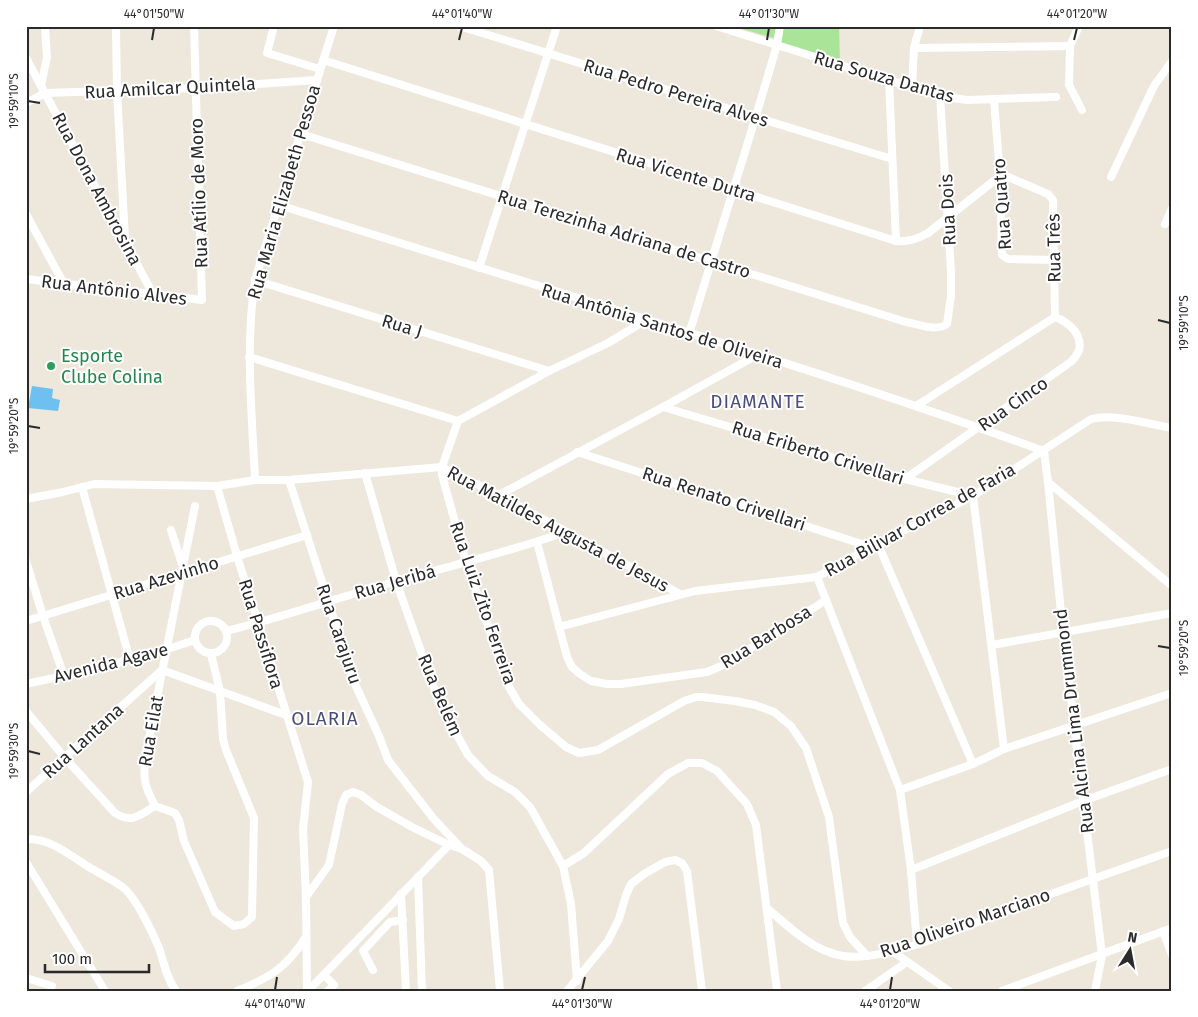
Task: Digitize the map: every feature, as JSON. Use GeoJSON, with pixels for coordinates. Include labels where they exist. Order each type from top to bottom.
{"type":"FeatureCollection","features":[{"type":"Feature","properties":{"kind":"street"},"geometry":{"type":"LineString","coordinates":[[43,90],[47,56],[45,26]]}},
{"type":"Feature","properties":{"kind":"street"},"geometry":{"type":"LineString","coordinates":[[116,26],[117,91],[125,242]]}},
{"type":"Feature","properties":{"kind":"street","name":"Rua Atílio de Moro"},"geometry":{"type":"LineString","coordinates":[[194,26],[202,300]]}},
{"type":"Feature","properties":{"kind":"street"},"geometry":{"type":"LineString","coordinates":[[274,26],[267,53],[320,70]]}},
{"type":"Feature","properties":{"kind":"street","name":"Rua Maria Elizabeth Pessoa"},"geometry":{"type":"LineString","coordinates":[[255,480],[249,358],[250,311],[255,280],[334,26]]}},
{"type":"Feature","properties":{"kind":"street","name":"Rua Pedro Pereira Alves"},"geometry":{"type":"LineString","coordinates":[[459,26],[892,159]]}},
{"type":"Feature","properties":{"kind":"street"},"geometry":{"type":"LineString","coordinates":[[479,268],[557,26]]}},
{"type":"Feature","properties":{"kind":"street","name":"Rua Souza Dantas"},"geometry":{"type":"LineString","coordinates":[[716,26],[940,96],[966,100],[1056,97]]}},
{"type":"Feature","properties":{"kind":"street"},"geometry":{"type":"LineString","coordinates":[[689,334],[756,116],[780,26]]}},
{"type":"Feature","properties":{"kind":"street"},"geometry":{"type":"LineString","coordinates":[[912,87],[914,48],[920,26]]}},
{"type":"Feature","properties":{"kind":"street"},"geometry":{"type":"LineString","coordinates":[[1080,26],[1070,46],[1069,85],[1082,110]]}},
{"type":"Feature","properties":{"kind":"street"},"geometry":{"type":"LineString","coordinates":[[914,48],[1070,46]]}},
{"type":"Feature","properties":{"kind":"street","name":"Rua Dona Ambrosina"},"geometry":{"type":"LineString","coordinates":[[26,58],[153,294]]}},
{"type":"Feature","properties":{"kind":"street","name":"Rua Vicente Dutra"},"geometry":{"type":"LineString","coordinates":[[323,60],[896,241]]}},
{"type":"Feature","properties":{"kind":"street"},"geometry":{"type":"LineString","coordinates":[[1111,177],[1154,86],[1172,61]]}},
{"type":"Feature","properties":{"kind":"street","name":"Rua Amilcar Quintela"},"geometry":{"type":"LineString","coordinates":[[26,103],[43,90],[117,91],[317,80]]}},
{"type":"Feature","properties":{"kind":"street"},"geometry":{"type":"LineString","coordinates":[[888,80],[896,241],[906,242],[917,239],[949,217],[1000,176]]}},
{"type":"Feature","properties":{"kind":"street","name":"Rua Dois"},"geometry":{"type":"LineString","coordinates":[[940,96],[951,272],[951,296],[947,324]]}},
{"type":"Feature","properties":{"kind":"street","name":"Rua Quatro"},"geometry":{"type":"LineString","coordinates":[[994,100],[1000,176],[1002,255],[1008,260],[1055,260]]}},
{"type":"Feature","properties":{"kind":"street","name":"Rua Terezinha Adriana de Castro"},"geometry":{"type":"LineString","coordinates":[[301,134],[906,322],[942,328],[947,324]]}},
{"type":"Feature","properties":{"kind":"street","name":"Rua Três"},"geometry":{"type":"LineString","coordinates":[[1000,176],[1006,176],[1048,194],[1054,200],[1055,316]]}},
{"type":"Feature","properties":{"kind":"street","name":"Rua Antônia Santos de Oliveira"},"geometry":{"type":"LineString","coordinates":[[279,205],[916,406],[1044,451]]}},
{"type":"Feature","properties":{"kind":"street"},"geometry":{"type":"LineString","coordinates":[[1165,224],[1172,208]]}},
{"type":"Feature","properties":{"kind":"street"},"geometry":{"type":"LineString","coordinates":[[26,214],[64,284]]}},
{"type":"Feature","properties":{"kind":"street","name":"Rua Antônio Alves"},"geometry":{"type":"LineString","coordinates":[[26,279],[202,300]]}},
{"type":"Feature","properties":{"kind":"street","name":"Rua J"},"geometry":{"type":"LineString","coordinates":[[255,280],[549,372]]}},
{"type":"Feature","properties":{"kind":"street"},"geometry":{"type":"LineString","coordinates":[[916,406],[1055,316]]}},
{"type":"Feature","properties":{"kind":"street","name":"Rua Cinco"},"geometry":{"type":"LineString","coordinates":[[905,479],[1072,361],[1079,351],[1079,339],[1071,326],[1055,316]]}},
{"type":"Feature","properties":{"kind":"street"},"geometry":{"type":"LineString","coordinates":[[442,467],[458,421],[608,343],[641,323],[643,319]]}},
{"type":"Feature","properties":{"kind":"street"},"geometry":{"type":"LineString","coordinates":[[499,495],[757,355]]}},
{"type":"Feature","properties":{"kind":"street"},"geometry":{"type":"LineString","coordinates":[[249,358],[458,421]]}},
{"type":"Feature","properties":{"kind":"street","name":"Rua Eriberto Crivellari"},"geometry":{"type":"LineString","coordinates":[[663,407],[905,479],[973,496]]}},
{"type":"Feature","properties":{"kind":"street","name":"Rua Bilivar Correa de Faria"},"geometry":{"type":"LineString","coordinates":[[559,627],[695,591],[817,577],[874,545],[973,496],[1091,419],[1101,416],[1172,428]]}},
{"type":"Feature","properties":{"kind":"street","name":"Rua Alcina Lima Drummond"},"geometry":{"type":"LineString","coordinates":[[1044,451],[1063,633],[1102,954],[1095,991]]}},
{"type":"Feature","properties":{"kind":"street","name":"Rua Renato Crivellari"},"geometry":{"type":"LineString","coordinates":[[577,452],[874,545]]}},
{"type":"Feature","properties":{"kind":"street","name":"Rua Matildes Augusta de Jesus"},"geometry":{"type":"LineString","coordinates":[[26,499],[82,487],[109,484],[217,486],[255,480],[289,480],[442,467],[499,495],[680,594]]}},
{"type":"Feature","properties":{"kind":"street","name":"Rua Luiz Zito Ferreira"},"geometry":{"type":"LineString","coordinates":[[442,467],[442,475],[466,562],[514,696],[519,704],[539,724],[572,751],[586,753],[598,750],[684,701],[696,697],[735,701],[774,712],[791,726],[806,748],[829,817],[843,923],[850,937],[867,956]]}},
{"type":"Feature","properties":{"kind":"street","name":"Rua Belém"},"geometry":{"type":"LineString","coordinates":[[365,473],[396,581],[439,702],[456,736],[468,755],[488,776],[515,792],[530,807],[562,866],[571,904],[576,980]]}},
{"type":"Feature","properties":{"kind":"street","name":"Rua Carajuru"},"geometry":{"type":"LineString","coordinates":[[289,480],[355,684],[388,760],[433,818],[462,849]]}},
{"type":"Feature","properties":{"kind":"street"},"geometry":{"type":"LineString","coordinates":[[1048,482],[1172,586]]}},
{"type":"Feature","properties":{"kind":"street","name":"Rua Passiflora"},"geometry":{"type":"LineString","coordinates":[[217,486],[308,782],[303,829],[308,991]]}},
{"type":"Feature","properties":{"kind":"street"},"geometry":{"type":"LineString","coordinates":[[82,487],[130,660]]}},
{"type":"Feature","properties":{"kind":"street"},"geometry":{"type":"LineString","coordinates":[[973,496],[1004,749]]}},
{"type":"Feature","properties":{"kind":"street","name":"Rua Eilat"},"geometry":{"type":"LineString","coordinates":[[155,806],[145,786],[143,776],[145,758],[195,506]]}},
{"type":"Feature","properties":{"kind":"street"},"geometry":{"type":"LineString","coordinates":[[171,530],[182,569]]}},
{"type":"Feature","properties":{"kind":"street","name":"Rua Jeribá"},"geometry":{"type":"LineString","coordinates":[[226,631],[537,542],[565,532]]}},
{"type":"Feature","properties":{"kind":"street","name":"Rua Azevinho"},"geometry":{"type":"LineString","coordinates":[[26,621],[112,595],[182,569],[237,556],[307,535]]}},
{"type":"Feature","properties":{"kind":"street","name":"Rua Barbosa"},"geometry":{"type":"LineString","coordinates":[[537,542],[566,657],[576,671],[592,681],[621,684],[707,672],[726,664],[826,600]]}},
{"type":"Feature","properties":{"kind":"street"},"geometry":{"type":"LineString","coordinates":[[874,545],[973,764]]}},
{"type":"Feature","properties":{"kind":"street"},"geometry":{"type":"LineString","coordinates":[[26,561],[64,676]]}},
{"type":"Feature","properties":{"kind":"street"},"geometry":{"type":"LineString","coordinates":[[817,577],[900,790],[912,870],[917,944]]}},
{"type":"Feature","properties":{"kind":"street"},"geometry":{"type":"LineString","coordinates":[[992,645],[1172,613]]}},
{"type":"Feature","properties":{"kind":"street"},"geometry":{"type":"LineString","coordinates":[[208,621],[219,623],[226,631],[225,646],[217,653],[212,654],[202,651],[196,644],[196,630],[208,621]]}},
{"type":"Feature","properties":{"kind":"street","name":"Avenida Agave"},"geometry":{"type":"LineString","coordinates":[[26,684],[130,660],[195,640]]}},
{"type":"Feature","properties":{"kind":"street"},"geometry":{"type":"LineString","coordinates":[[26,711],[64,758],[115,813],[123,818],[132,819],[155,806],[175,813],[179,820],[184,841],[215,912],[234,926],[244,924],[252,917],[254,818],[223,739],[220,691],[212,654]]}},
{"type":"Feature","properties":{"kind":"street"},"geometry":{"type":"LineString","coordinates":[[162,670],[286,715]]}},
{"type":"Feature","properties":{"kind":"street","name":"Rua Lantana"},"geometry":{"type":"LineString","coordinates":[[26,792],[162,670]]}},
{"type":"Feature","properties":{"kind":"street"},"geometry":{"type":"LineString","coordinates":[[900,790],[973,764],[1004,749],[1172,694]]}},
{"type":"Feature","properties":{"kind":"street"},"geometry":{"type":"LineString","coordinates":[[562,866],[584,853],[668,774],[688,762],[702,763],[717,771],[747,804],[756,825],[777,991]]}},
{"type":"Feature","properties":{"kind":"street"},"geometry":{"type":"LineString","coordinates":[[912,870],[1083,801],[1172,769]]}},
{"type":"Feature","properties":{"kind":"street"},"geometry":{"type":"LineString","coordinates":[[306,896],[329,865],[342,804],[346,795],[353,792],[361,795],[377,807],[412,827],[449,846],[462,849],[481,861],[489,870],[500,991]]}},
{"type":"Feature","properties":{"kind":"street"},"geometry":{"type":"LineString","coordinates":[[26,839],[34,838],[58,847],[123,887],[147,922],[159,948],[168,976],[176,991]]}},
{"type":"Feature","properties":{"kind":"street"},"geometry":{"type":"LineString","coordinates":[[308,991],[449,846]]}},
{"type":"Feature","properties":{"kind":"street","name":"Rua Oliveiro Marciano"},"geometry":{"type":"LineString","coordinates":[[767,908],[796,933],[818,947],[843,956],[867,956],[917,944],[1172,851]]}},
{"type":"Feature","properties":{"kind":"street"},"geometry":{"type":"LineString","coordinates":[[567,991],[608,941],[619,919],[631,884],[665,862],[675,860],[682,863],[688,871],[702,991]]}},
{"type":"Feature","properties":{"kind":"street"},"geometry":{"type":"LineString","coordinates":[[26,862],[105,991]]}},
{"type":"Feature","properties":{"kind":"street"},"geometry":{"type":"LineString","coordinates":[[418,877],[422,991]]}},
{"type":"Feature","properties":{"kind":"street"},"geometry":{"type":"LineString","coordinates":[[401,894],[406,991]]}},
{"type":"Feature","properties":{"kind":"street"},"geometry":{"type":"LineString","coordinates":[[373,970],[363,951],[390,922],[403,920]]}},
{"type":"Feature","properties":{"kind":"street"},"geometry":{"type":"LineString","coordinates":[[1002,991],[1172,928]]}},
{"type":"Feature","properties":{"kind":"street"},"geometry":{"type":"LineString","coordinates":[[1163,931],[1172,955]]}},
{"type":"Feature","properties":{"kind":"street"},"geometry":{"type":"LineString","coordinates":[[237,991],[260,982],[280,968],[293,956],[306,937]]}},
{"type":"Feature","properties":{"kind":"street"},"geometry":{"type":"LineString","coordinates":[[892,951],[949,991]]}},
{"type":"Feature","properties":{"kind":"street"},"geometry":{"type":"LineString","coordinates":[[864,991],[907,962]]}},
{"type":"Feature","properties":{"kind":"street"},"geometry":{"type":"LineString","coordinates":[[324,975],[334,985],[328,991]]}},
{"type":"Feature","properties":{"kind":"street"},"geometry":{"type":"LineString","coordinates":[[26,978],[52,986]]}},
{"type":"Feature","properties":{"kind":"green space"},"geometry":{"type":"Polygon","coordinates":[[[732,26],[776,26],[774,38],[732,26]]]}},
{"type":"Feature","properties":{"kind":"green space"},"geometry":{"type":"Polygon","coordinates":[[[783,26],[839,26],[840,62],[780,44],[783,26]]]}},
{"type":"Feature","properties":{"kind":"water"},"geometry":{"type":"Polygon","coordinates":[[[32,386],[53,389],[52,398],[60,400],[58,411],[28,408],[32,386]]]}},
{"type":"Feature","properties":{"kind":"place","name":"Esporte Clube Colina"},"geometry":{"type":"Point","coordinates":[51,366]}},
{"type":"Feature","properties":{"kind":"district","name":"DIAMANTE"},"geometry":{"type":"Point","coordinates":[758,401]}},
{"type":"Feature","properties":{"kind":"district","name":"OLARIA"},"geometry":{"type":"Point","coordinates":[325,718]}}]}
